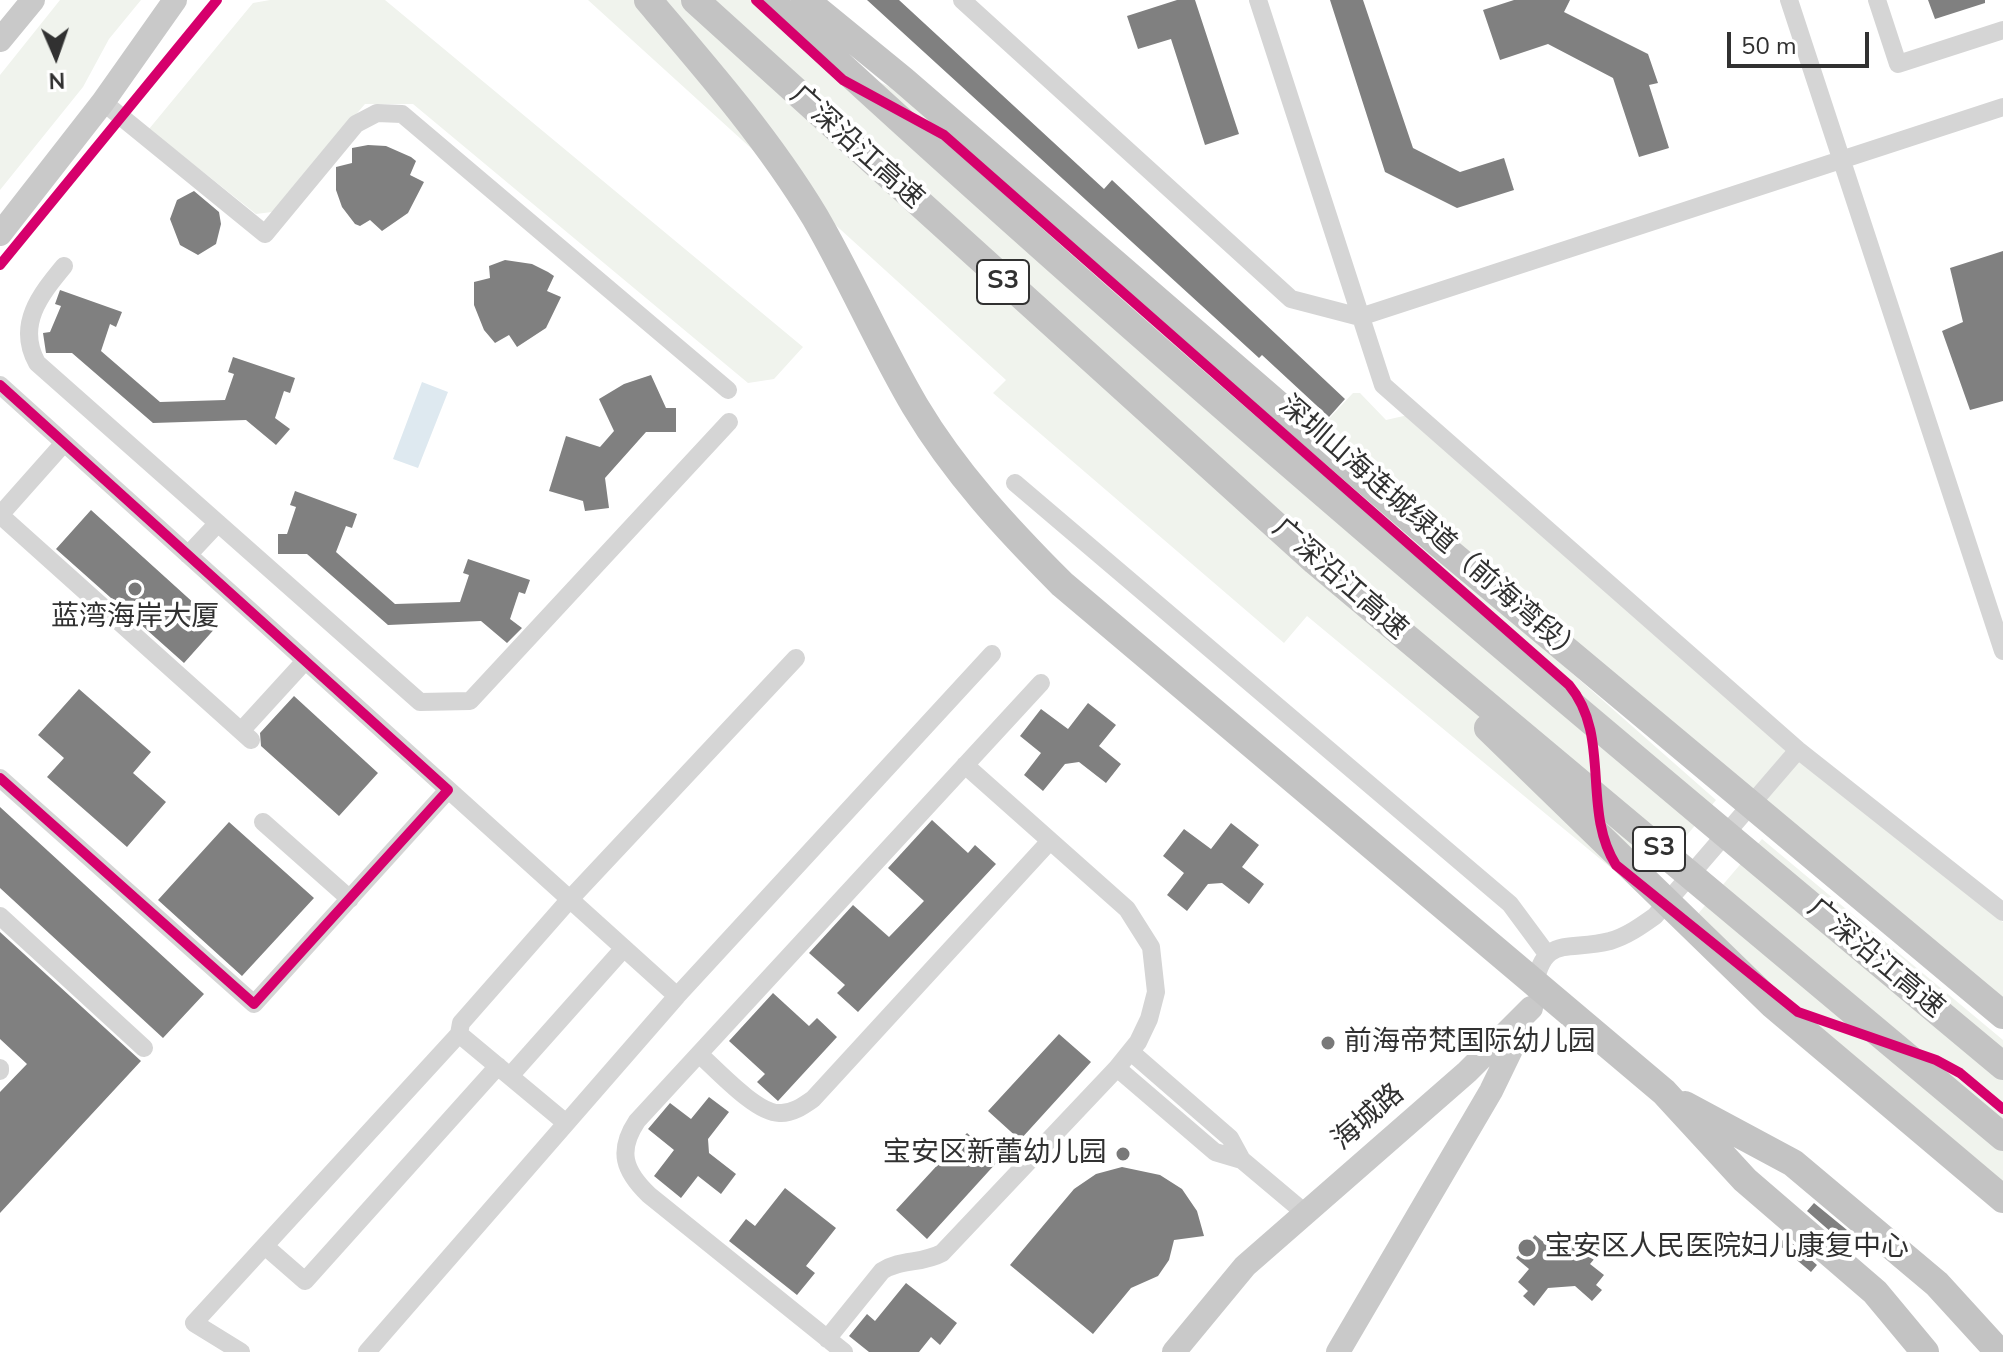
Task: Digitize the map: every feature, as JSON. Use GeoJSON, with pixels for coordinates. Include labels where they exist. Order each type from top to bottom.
{"type":"FeatureCollection","features":[{"type":"Feature","properties":{"kind":"highway"},"geometry":{"type":"LineString","coordinates":[[648,0],[725,91],[786,174],[822,230],[915,406],[968,485],[992,513],[1062,584],[1664,1092],[1745,1180],[1875,1292],[1925,1352]]}},
{"type":"Feature","properties":{"kind":"highway","name":"广深沿江高速"},"geometry":{"type":"LineString","coordinates":[[695,0],[1315,561],[2003,1137]]}},
{"type":"Feature","properties":{"kind":"highway","name":"广深沿江高速"},"geometry":{"type":"LineString","coordinates":[[770,0],[904,124],[1235,415],[1568,702],[2003,1066]]}},
{"type":"Feature","properties":{"kind":"highway"},"geometry":{"type":"LineString","coordinates":[[805,0],[903,80],[1438,543],[2003,1015]]}},
{"type":"Feature","properties":{"kind":"highway"},"geometry":{"type":"LineString","coordinates":[[1315,561],[1772,1004],[2003,1199]]}},
{"type":"Feature","properties":{"kind":"highway"},"geometry":{"type":"LineString","coordinates":[[1664,1092],[1793,1163],[1937,1284],[1999,1352]]}},
{"type":"Feature","properties":{"kind":"main road"},"geometry":{"type":"LineString","coordinates":[[0,40],[33,0]]}},
{"type":"Feature","properties":{"kind":"main road"},"geometry":{"type":"LineString","coordinates":[[0,234],[103,102],[175,0]]}},
{"type":"Feature","properties":{"kind":"main road"},"geometry":{"type":"LineString","coordinates":[[1338,1352],[1491,1091],[1531,1008]]}},
{"type":"Feature","properties":{"kind":"main road","name":"海城路"},"geometry":{"type":"LineString","coordinates":[[1174,1352],[1245,1266],[1467,1072],[1531,1008]]}},
{"type":"Feature","properties":{"kind":"street"},"geometry":{"type":"LineString","coordinates":[[962,0],[1291,299],[1360,317],[2003,107]]}},
{"type":"Feature","properties":{"kind":"street"},"geometry":{"type":"LineString","coordinates":[[1258,0],[1383,385],[1798,750],[2003,912]]}},
{"type":"Feature","properties":{"kind":"street"},"geometry":{"type":"LineString","coordinates":[[1789,0],[2003,651]]}},
{"type":"Feature","properties":{"kind":"street"},"geometry":{"type":"LineString","coordinates":[[1877,0],[1898,64],[2003,30]]}},
{"type":"Feature","properties":{"kind":"street"},"geometry":{"type":"LineString","coordinates":[[103,102],[265,234],[356,124],[377,113],[402,114],[728,390]]}},
{"type":"Feature","properties":{"kind":"street"},"geometry":{"type":"LineString","coordinates":[[64,266],[43,291],[29,322],[30,351],[37,363],[420,702],[470,701],[729,422]]}},
{"type":"Feature","properties":{"kind":"street"},"geometry":{"type":"LineString","coordinates":[[0,385],[677,996]]}},
{"type":"Feature","properties":{"kind":"street"},"geometry":{"type":"LineString","coordinates":[[64,443],[0,515],[246,735],[305,661]]}},
{"type":"Feature","properties":{"kind":"street"},"geometry":{"type":"LineString","coordinates":[[1015,483],[1510,904],[1547,954]]}},
{"type":"Feature","properties":{"kind":"street"},"geometry":{"type":"LineString","coordinates":[[188,555],[218,523]]}},
{"type":"Feature","properties":{"kind":"street"},"geometry":{"type":"LineString","coordinates":[[367,1352],[677,996],[992,654]]}},
{"type":"Feature","properties":{"kind":"street"},"geometry":{"type":"LineString","coordinates":[[241,1352],[194,1323],[459,1034],[461,1023],[570,899],[796,658]]}},
{"type":"Feature","properties":{"kind":"street"},"geometry":{"type":"LineString","coordinates":[[844,1352],[649,1195],[627,1169],[624,1146],[630,1132],[699,1054],[1041,683]]}},
{"type":"Feature","properties":{"kind":"street"},"geometry":{"type":"LineString","coordinates":[[1531,1008],[1538,967],[1547,954],[1562,946],[1607,942],[1625,935],[1655,916],[1798,750]]}},
{"type":"Feature","properties":{"kind":"street"},"geometry":{"type":"LineString","coordinates":[[827,1339],[882,1271],[891,1265],[930,1260],[942,1253],[1131,1052],[1149,1019],[1156,992],[1151,947],[1127,909],[965,765]]}},
{"type":"Feature","properties":{"kind":"street"},"geometry":{"type":"LineString","coordinates":[[0,778],[254,1004],[448,790]]}},
{"type":"Feature","properties":{"kind":"street"},"geometry":{"type":"LineString","coordinates":[[263,822],[350,899]]}},
{"type":"Feature","properties":{"kind":"street"},"geometry":{"type":"LineString","coordinates":[[699,1054],[762,1109],[779,1114],[797,1110],[813,1099],[1050,841]]}},
{"type":"Feature","properties":{"kind":"street"},"geometry":{"type":"LineString","coordinates":[[0,916],[144,1048]]}},
{"type":"Feature","properties":{"kind":"street"},"geometry":{"type":"LineString","coordinates":[[266,1247],[305,1281],[624,948]]}},
{"type":"Feature","properties":{"kind":"street"},"geometry":{"type":"LineString","coordinates":[[459,1034],[566,1123]]}},
{"type":"Feature","properties":{"kind":"street"},"geometry":{"type":"LineString","coordinates":[[1131,1052],[1230,1138],[1242,1160],[1305,1213]]}},
{"type":"Feature","properties":{"kind":"street"},"geometry":{"type":"LineString","coordinates":[[1117,1068],[1215,1152],[1242,1160]]}},
{"type":"Feature","properties":{"kind":"shaded area"},"geometry":{"type":"Polygon","coordinates":[[[60,0],[141,0],[109,39],[83,87],[0,190],[0,75],[60,0]]]}},
{"type":"Feature","properties":{"kind":"shaded area"},"geometry":{"type":"Polygon","coordinates":[[[270,0],[385,0],[803,347],[774,379],[748,383],[413,104],[365,104],[272,212],[256,214],[149,129],[253,3],[270,0]]]}},
{"type":"Feature","properties":{"kind":"shaded area"},"geometry":{"type":"Polygon","coordinates":[[[588,0],[778,0],[854,69],[929,107],[1716,800],[1640,892],[1307,616],[1284,643],[993,393],[1006,380],[588,0]]]}},
{"type":"Feature","properties":{"kind":"shaded area"},"geometry":{"type":"Polygon","coordinates":[[[422,382],[448,392],[418,468],[393,459],[422,382]]]}},
{"type":"Feature","properties":{"kind":"shaded area"},"geometry":{"type":"Polygon","coordinates":[[[1353,393],[1360,393],[1386,420],[1408,415],[1800,761],[2003,922],[2003,1000],[1321,427],[1353,393]]]}},
{"type":"Feature","properties":{"kind":"shaded area"},"geometry":{"type":"Polygon","coordinates":[[[1762,839],[2003,1040],[2003,1196],[1685,929],[1762,839]]]}},
{"type":"Feature","properties":{"kind":"building"},"geometry":{"type":"Polygon","coordinates":[[[867,0],[899,0],[1104,189],[1112,180],[1345,399],[1329,417],[1262,355],[1259,358],[867,0]]]}},
{"type":"Feature","properties":{"kind":"building"},"geometry":{"type":"Polygon","coordinates":[[[1177,0],[1195,0],[1239,134],[1205,145],[1171,39],[1138,49],[1127,16],[1177,0]]]}},
{"type":"Feature","properties":{"kind":"building"},"geometry":{"type":"Polygon","coordinates":[[[1330,0],[1363,0],[1413,148],[1460,172],[1504,158],[1514,190],[1457,208],[1385,172],[1330,0]]]}},
{"type":"Feature","properties":{"kind":"building"},"geometry":{"type":"Polygon","coordinates":[[[1514,0],[1570,0],[1564,12],[1648,54],[1658,83],[1649,85],[1669,148],[1639,157],[1613,78],[1548,44],[1500,60],[1483,10],[1514,0]]]}},
{"type":"Feature","properties":{"kind":"building"},"geometry":{"type":"Polygon","coordinates":[[[1928,0],[1985,0],[1985,3],[1935,19],[1928,0]]]}},
{"type":"Feature","properties":{"kind":"building"},"geometry":{"type":"Polygon","coordinates":[[[386,146],[411,157],[416,161],[410,175],[424,182],[408,213],[382,231],[370,220],[360,226],[355,224],[342,207],[336,190],[336,167],[352,163],[352,148],[386,146]]]}},
{"type":"Feature","properties":{"kind":"building"},"geometry":{"type":"Polygon","coordinates":[[[194,191],[219,212],[221,224],[216,244],[198,255],[180,245],[170,219],[177,200],[194,191]]]}},
{"type":"Feature","properties":{"kind":"building"},"geometry":{"type":"Polygon","coordinates":[[[2003,251],[2003,401],[1970,410],[1942,331],[1963,322],[1950,268],[2003,251]]]}},
{"type":"Feature","properties":{"kind":"building"},"geometry":{"type":"Polygon","coordinates":[[[505,260],[532,264],[548,272],[554,276],[547,291],[561,297],[546,328],[517,347],[509,335],[495,343],[484,330],[474,305],[474,282],[490,278],[489,266],[505,260]]]}},
{"type":"Feature","properties":{"kind":"building"},"geometry":{"type":"Polygon","coordinates":[[[60,290],[122,312],[116,327],[110,324],[101,351],[160,402],[225,400],[234,374],[228,372],[233,357],[295,378],[290,393],[284,391],[275,418],[290,429],[276,445],[246,420],[153,423],[72,353],[46,353],[43,333],[50,332],[61,306],[55,304],[60,290]]]}},
{"type":"Feature","properties":{"kind":"building"},"geometry":{"type":"Polygon","coordinates":[[[651,375],[666,408],[676,408],[676,432],[646,432],[605,478],[609,508],[585,511],[583,501],[549,491],[566,436],[600,447],[614,431],[599,399],[624,384],[651,375]]]}},
{"type":"Feature","properties":{"kind":"building"},"geometry":{"type":"Polygon","coordinates":[[[295,491],[357,514],[352,528],[346,526],[336,552],[395,604],[460,602],[469,575],[463,573],[468,559],[530,580],[525,594],[519,592],[510,619],[522,628],[507,643],[481,621],[388,625],[307,554],[278,554],[278,534],[287,534],[296,507],[290,505],[295,491]]]}},
{"type":"Feature","properties":{"kind":"building","name":"蓝湾海岸大厦"},"geometry":{"type":"Polygon","coordinates":[[[91,510],[218,625],[184,663],[56,549],[91,510]]]}},
{"type":"Feature","properties":{"kind":"building"},"geometry":{"type":"Polygon","coordinates":[[[79,689],[151,752],[133,773],[166,802],[127,847],[47,777],[64,758],[38,735],[79,689]]]}},
{"type":"Feature","properties":{"kind":"building"},"geometry":{"type":"Polygon","coordinates":[[[294,696],[378,773],[339,816],[261,746],[260,733],[294,696]]]}},
{"type":"Feature","properties":{"kind":"building"},"geometry":{"type":"Polygon","coordinates":[[[1088,703],[1116,725],[1099,746],[1121,764],[1106,783],[1079,762],[1065,764],[1043,791],[1024,775],[1041,753],[1020,736],[1041,709],[1068,729],[1088,703]]]}},
{"type":"Feature","properties":{"kind":"building"},"geometry":{"type":"Polygon","coordinates":[[[0,807],[204,994],[163,1038],[0,888],[0,807]]]}},
{"type":"Feature","properties":{"kind":"building"},"geometry":{"type":"Polygon","coordinates":[[[932,820],[968,853],[975,845],[996,864],[858,1012],[837,993],[845,985],[809,953],[853,905],[889,937],[924,901],[888,868],[932,820]]]}},
{"type":"Feature","properties":{"kind":"building"},"geometry":{"type":"Polygon","coordinates":[[[229,822],[314,898],[242,976],[158,900],[229,822]]]}},
{"type":"Feature","properties":{"kind":"building"},"geometry":{"type":"Polygon","coordinates":[[[1231,823],[1259,845],[1242,867],[1264,884],[1249,904],[1222,883],[1208,884],[1187,911],[1167,895],[1184,873],[1163,856],[1184,829],[1211,849],[1231,823]]]}},
{"type":"Feature","properties":{"kind":"building"},"geometry":{"type":"Polygon","coordinates":[[[0,932],[141,1061],[0,1213],[0,1092],[27,1064],[0,1039],[0,932]]]}},
{"type":"Feature","properties":{"kind":"building"},"geometry":{"type":"Polygon","coordinates":[[[773,993],[809,1026],[817,1018],[837,1037],[778,1101],[757,1082],[765,1074],[729,1041],[773,993]]]}},
{"type":"Feature","properties":{"kind":"building"},"geometry":{"type":"Polygon","coordinates":[[[1059,1034],[1091,1062],[1020,1140],[988,1111],[1059,1034]]]}},
{"type":"Feature","properties":{"kind":"building"},"geometry":{"type":"Polygon","coordinates":[[[709,1097],[729,1112],[708,1139],[709,1153],[736,1174],[721,1194],[698,1176],[681,1198],[654,1176],[674,1150],[648,1129],[670,1103],[691,1119],[709,1097]]]}},
{"type":"Feature","properties":{"kind":"building"},"geometry":{"type":"Polygon","coordinates":[[[967,1133],[998,1161],[927,1239],[896,1210],[967,1133]]]}},
{"type":"Feature","properties":{"kind":"building"},"geometry":{"type":"Polygon","coordinates":[[[1122,1167],[1160,1175],[1182,1189],[1197,1211],[1204,1236],[1174,1240],[1169,1260],[1158,1276],[1131,1288],[1093,1334],[1010,1265],[1074,1189],[1096,1174],[1122,1167]]]}},
{"type":"Feature","properties":{"kind":"building"},"geometry":{"type":"Polygon","coordinates":[[[785,1188],[836,1228],[806,1266],[815,1273],[797,1295],[729,1241],[746,1219],[755,1226],[785,1188]]]}},
{"type":"Feature","properties":{"kind":"building"},"geometry":{"type":"Polygon","coordinates":[[[1814,1203],[1847,1230],[1839,1239],[1807,1211],[1814,1203]]]}},
{"type":"Feature","properties":{"kind":"building"},"geometry":{"type":"Polygon","coordinates":[[[1579,1232],[1601,1251],[1590,1264],[1604,1275],[1596,1285],[1602,1290],[1592,1301],[1575,1286],[1548,1288],[1534,1306],[1523,1296],[1528,1291],[1518,1282],[1529,1269],[1516,1258],[1535,1235],[1559,1255],[1579,1232]]]}},
{"type":"Feature","properties":{"kind":"building"},"geometry":{"type":"Polygon","coordinates":[[[1785,1237],[1817,1265],[1811,1272],[1779,1245],[1785,1237]]]}},
{"type":"Feature","properties":{"kind":"building"},"geometry":{"type":"Polygon","coordinates":[[[906,1283],[957,1323],[940,1345],[931,1337],[919,1352],[869,1352],[849,1336],[867,1314],[875,1321],[906,1283]]]}},
{"type":"Feature","properties":{"kind":"cycle path"},"geometry":{"type":"LineString","coordinates":[[0,265],[217,0]]}},
{"type":"Feature","properties":{"kind":"cycle path","name":"深圳山海连城绿道（前海湾段）"},"geometry":{"type":"LineString","coordinates":[[756,0],[843,80],[944,135],[1569,685],[1582,705],[1590,727],[1600,821],[1616,865],[1798,1012],[1936,1060],[1960,1073],[2003,1109]]}},
{"type":"Feature","properties":{"kind":"cycle path"},"geometry":{"type":"LineString","coordinates":[[0,385],[448,790],[254,1004],[0,778]]}},
{"type":"Feature","properties":{"kind":"place","name":"蓝湾海岸大厦"},"geometry":{"type":"Point","coordinates":[135,589]}},
{"type":"Feature","properties":{"kind":"place","name":"前海帝梵国际幼儿园"},"geometry":{"type":"Point","coordinates":[1328,1043]}},
{"type":"Feature","properties":{"kind":"place","name":"宝安区新蕾幼儿园"},"geometry":{"type":"Point","coordinates":[1123,1154]}},
{"type":"Feature","properties":{"kind":"place","name":"宝安区人民医院妇儿康复中心"},"geometry":{"type":"Point","coordinates":[1527,1248]}}]}
